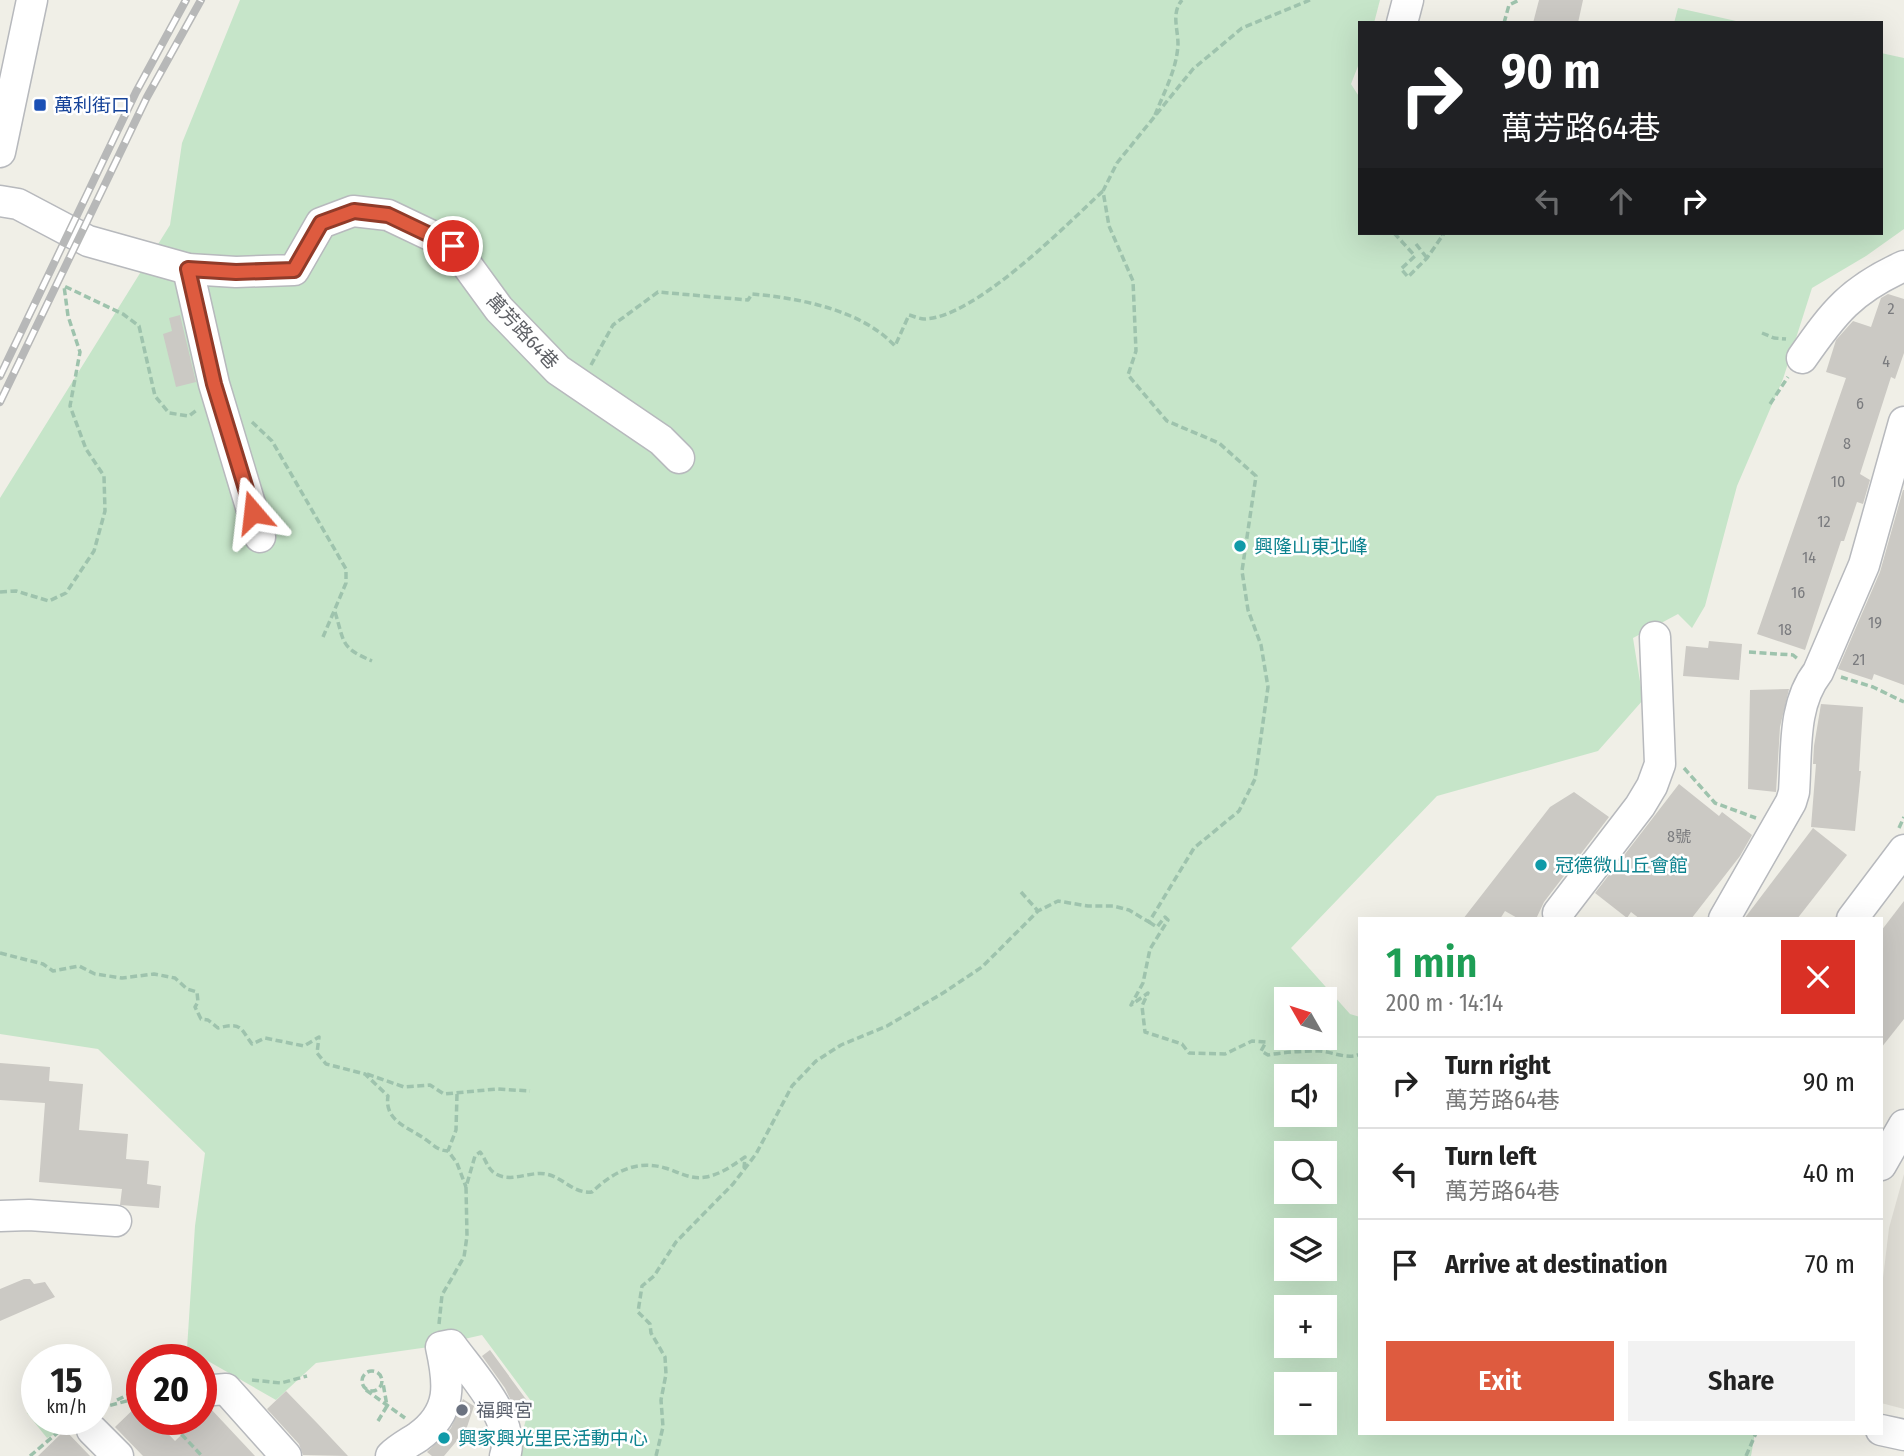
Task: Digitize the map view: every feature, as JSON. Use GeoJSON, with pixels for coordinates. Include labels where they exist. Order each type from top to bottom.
{"type":"FeatureCollection","features":[{"type":"Feature","properties":{"kind":"street"},"geometry":{"type":"LineString","coordinates":[[0,152],[32,0]]}},
{"type":"Feature","properties":{"kind":"street"},"geometry":{"type":"LineString","coordinates":[[1403,21],[1408,0]]}},
{"type":"Feature","properties":{"kind":"street","name":"萬芳路64巷"},"geometry":{"type":"LineString","coordinates":[[0,201],[18,204],[88,241],[188,269],[236,272],[294,270],[321,223],[354,211],[388,215],[453,246],[499,309],[558,370],[662,440],[679,458]]}},
{"type":"Feature","properties":{"kind":"street"},"geometry":{"type":"LineString","coordinates":[[1802,358],[1836,311],[1880,277],[1904,266]]}},
{"type":"Feature","properties":{"kind":"street"},"geometry":{"type":"LineString","coordinates":[[188,269],[218,398],[260,537]]}},
{"type":"Feature","properties":{"kind":"street"},"geometry":{"type":"LineString","coordinates":[[1725,917],[1794,792],[1800,709],[1807,686],[1818,672],[1864,565],[1904,422]]}},
{"type":"Feature","properties":{"kind":"street"},"geometry":{"type":"LineString","coordinates":[[1559,917],[1640,806],[1660,765],[1655,636]]}},
{"type":"Feature","properties":{"kind":"street"},"geometry":{"type":"LineString","coordinates":[[1854,917],[1904,850]]}},
{"type":"Feature","properties":{"kind":"street"},"geometry":{"type":"LineString","coordinates":[[1883,1162],[1904,1125]]}},
{"type":"Feature","properties":{"kind":"street"},"geometry":{"type":"LineString","coordinates":[[0,1216],[29,1215],[116,1221]]}},
{"type":"Feature","properties":{"kind":"street"},"geometry":{"type":"LineString","coordinates":[[391,1456],[421,1435],[436,1419],[446,1400],[448,1378],[441,1347],[451,1345],[503,1420],[508,1446],[505,1456]]}},
{"type":"Feature","properties":{"kind":"street"},"geometry":{"type":"LineString","coordinates":[[217,1390],[226,1389],[286,1456]]}},
{"type":"Feature","properties":{"kind":"street"},"geometry":{"type":"LineString","coordinates":[[1883,1430],[1904,1435]]}},
{"type":"Feature","properties":{"kind":"street"},"geometry":{"type":"LineString","coordinates":[[100,1435],[118,1456]]}},
{"type":"Feature","properties":{"kind":"path"},"geometry":{"type":"LineString","coordinates":[[1153,119],[1174,66],[1178,45],[1176,13],[1182,0]]}},
{"type":"Feature","properties":{"kind":"path"},"geometry":{"type":"LineString","coordinates":[[579,385],[613,325],[658,292],[748,300],[752,294],[771,295],[827,306],[885,334],[895,346],[909,315],[924,319],[957,310],[1024,265],[1103,191],[1117,163],[1193,69],[1242,28],[1310,0]]}},
{"type":"Feature","properties":{"kind":"path"},"geometry":{"type":"LineString","coordinates":[[1505,21],[1509,5],[1519,0]]}},
{"type":"Feature","properties":{"kind":"path"},"geometry":{"type":"LineString","coordinates":[[1103,191],[1109,226],[1133,281],[1136,351],[1129,376],[1167,421],[1219,443],[1256,476],[1242,571],[1248,610],[1261,645],[1268,687],[1255,779],[1239,811],[1194,848],[1149,922]]}},
{"type":"Feature","properties":{"kind":"path"},"geometry":{"type":"LineString","coordinates":[[1396,235],[1415,256],[1401,269],[1408,277],[1427,258],[1443,235]]}},
{"type":"Feature","properties":{"kind":"path"},"geometry":{"type":"LineString","coordinates":[[1416,244],[1427,258]]}},
{"type":"Feature","properties":{"kind":"path"},"geometry":{"type":"LineString","coordinates":[[0,592],[16,592],[49,601],[66,593],[94,551],[105,510],[104,476],[86,449],[70,406],[80,352],[68,316],[64,286],[123,314],[139,326],[155,396],[169,413],[189,416],[218,398],[234,406],[272,441],[346,569],[346,583],[323,637]]}},
{"type":"Feature","properties":{"kind":"path"},"geometry":{"type":"LineString","coordinates":[[1770,404],[1802,358]]}},
{"type":"Feature","properties":{"kind":"path"},"geometry":{"type":"LineString","coordinates":[[334,610],[350,651],[372,661]]}},
{"type":"Feature","properties":{"kind":"path"},"geometry":{"type":"LineString","coordinates":[[1660,765],[1687,769],[1715,803],[1778,825]]}},
{"type":"Feature","properties":{"kind":"path"},"geometry":{"type":"LineString","coordinates":[[1021,892],[1038,911]]}},
{"type":"Feature","properties":{"kind":"path"},"geometry":{"type":"LineString","coordinates":[[656,1456],[663,1427],[661,1400],[666,1374],[665,1357],[651,1333],[650,1324],[638,1312],[642,1286],[654,1276],[676,1242],[756,1154],[792,1086],[816,1061],[841,1045],[899,1019],[982,967],[1038,911],[1058,901],[1088,906],[1113,906],[1129,910],[1157,928],[1165,917],[1168,920],[1150,949],[1143,983],[1131,1005],[1148,993],[1142,1006],[1145,1032],[1182,1044],[1189,1053],[1225,1054],[1252,1041],[1266,1042],[1261,1051],[1268,1055],[1292,1051],[1358,1054]]}},
{"type":"Feature","properties":{"kind":"path"},"geometry":{"type":"LineString","coordinates":[[0,953],[43,964],[53,971],[79,966],[95,974],[122,978],[153,974],[175,978],[187,989],[197,992],[198,1002],[195,1007],[201,1019],[208,1020],[218,1028],[233,1024],[244,1029],[252,1044],[265,1038],[304,1046],[319,1037],[317,1053],[326,1064],[404,1087],[430,1085],[444,1094],[497,1089],[530,1091]]}},
{"type":"Feature","properties":{"kind":"path"},"geometry":{"type":"LineString","coordinates":[[365,1074],[388,1096],[387,1106],[395,1120],[410,1133],[424,1138],[437,1150],[448,1151],[457,1163],[466,1187]]}},
{"type":"Feature","properties":{"kind":"path"},"geometry":{"type":"LineString","coordinates":[[448,1151],[457,1130],[457,1094]]}},
{"type":"Feature","properties":{"kind":"path"},"geometry":{"type":"LineString","coordinates":[[439,1312],[442,1295],[464,1257],[467,1236],[466,1187],[475,1156],[480,1152],[496,1174],[509,1178],[541,1173],[551,1175],[581,1193],[592,1192],[608,1177],[626,1168],[647,1165],[663,1167],[686,1177],[704,1177],[723,1172],[745,1157],[743,1170]]}},
{"type":"Feature","properties":{"kind":"path"},"geometry":{"type":"LineString","coordinates":[[378,1421],[387,1406],[382,1381],[375,1371],[365,1373],[361,1381],[366,1390],[387,1406]]}},
{"type":"Feature","properties":{"kind":"path"},"geometry":{"type":"LineString","coordinates":[[250,1380],[281,1383],[307,1376]]}},
{"type":"Feature","properties":{"kind":"path"},"geometry":{"type":"LineString","coordinates":[[366,1390],[376,1390],[382,1381]]}},
{"type":"Feature","properties":{"kind":"path"},"geometry":{"type":"LineString","coordinates":[[32,1456],[53,1435]]}},
{"type":"Feature","properties":{"kind":"path"},"geometry":{"type":"LineString","coordinates":[[182,1435],[202,1456]]}},
{"type":"Feature","properties":{"kind":"path"},"geometry":{"type":"LineString","coordinates":[[1746,1456],[1755,1435]]}},
{"type":"Feature","properties":{"kind":"shaded area"},"geometry":{"type":"Polygon","coordinates":[[[1904,1174],[1904,1409],[1883,1404],[1883,1278],[1889,1228],[1904,1174]]]}},
{"type":"Feature","properties":{"kind":"green space"},"geometry":{"type":"Polygon","coordinates":[[[240,0],[1380,0],[1375,21],[1358,21],[1358,66],[1351,84],[1358,95],[1358,235],[1883,235],[1883,53],[1904,58],[1904,229],[1866,256],[1812,288],[1783,379],[1737,486],[1705,606],[1692,628],[1678,614],[1633,638],[1643,700],[1598,751],[1437,796],[1291,948],[1326,987],[1274,987],[1274,1050],[1337,1050],[1337,999],[1350,1014],[1358,1016],[1358,1435],[1755,1435],[1751,1456],[516,1456],[531,1401],[482,1335],[429,1347],[316,1363],[276,1400],[217,1366],[217,1344],[187,1344],[195,1226],[205,1153],[98,1049],[0,1034],[0,498],[170,225],[182,143],[240,0]]]}},
{"type":"Feature","properties":{"kind":"green space"},"geometry":{"type":"Polygon","coordinates":[[[1678,8],[1736,21],[1675,21],[1678,8]]]}},
{"type":"Feature","properties":{"kind":"building"},"geometry":{"type":"Polygon","coordinates":[[[1539,0],[1583,0],[1578,21],[1534,21],[1539,0]]]}},
{"type":"Feature","properties":{"kind":"building"},"geometry":{"type":"Polygon","coordinates":[[[1888,294],[1904,299],[1904,353],[1895,379],[1891,377],[1860,474],[1870,480],[1863,504],[1857,502],[1844,541],[1841,541],[1805,650],[1757,634],[1846,378],[1826,372],[1836,340],[1853,321],[1871,327],[1881,298],[1888,294]]]}},
{"type":"Feature","properties":{"kind":"building"},"geometry":{"type":"Polygon","coordinates":[[[180,315],[196,382],[176,387],[163,334],[172,331],[169,318],[180,315]]]}},
{"type":"Feature","properties":{"kind":"building"},"geometry":{"type":"Polygon","coordinates":[[[1903,490],[1904,685],[1874,674],[1872,680],[1838,669],[1880,572],[1903,490]]]}},
{"type":"Feature","properties":{"kind":"building"},"geometry":{"type":"Polygon","coordinates":[[[1709,641],[1742,644],[1739,680],[1683,676],[1686,646],[1708,648],[1709,641]]]}},
{"type":"Feature","properties":{"kind":"building"},"geometry":{"type":"Polygon","coordinates":[[[1789,689],[1780,727],[1776,792],[1748,789],[1750,690],[1789,689]]]}},
{"type":"Feature","properties":{"kind":"building"},"geometry":{"type":"Polygon","coordinates":[[[1821,704],[1863,707],[1861,771],[1855,831],[1811,827],[1816,764],[1813,764],[1814,746],[1821,704]]]}},
{"type":"Feature","properties":{"kind":"building"},"geometry":{"type":"Polygon","coordinates":[[[1679,784],[1719,816],[1722,812],[1752,835],[1740,856],[1693,917],[1637,917],[1631,912],[1626,917],[1595,893],[1679,784]]]}},
{"type":"Feature","properties":{"kind":"building","name":"冠德微山丘會館"},"geometry":{"type":"Polygon","coordinates":[[[1574,792],[1609,817],[1544,902],[1537,917],[1516,917],[1505,911],[1501,917],[1465,917],[1550,807],[1574,792]]]}},
{"type":"Feature","properties":{"kind":"building"},"geometry":{"type":"Polygon","coordinates":[[[1813,828],[1847,855],[1799,917],[1746,917],[1813,828]]]}},
{"type":"Feature","properties":{"kind":"building"},"geometry":{"type":"Polygon","coordinates":[[[1904,901],[1904,1019],[1883,1045],[1883,928],[1904,901]]]}},
{"type":"Feature","properties":{"kind":"building"},"geometry":{"type":"Polygon","coordinates":[[[0,1063],[50,1067],[49,1081],[83,1084],[79,1130],[128,1134],[126,1159],[149,1161],[147,1184],[161,1186],[159,1208],[120,1205],[122,1189],[39,1182],[45,1103],[0,1100],[0,1063]]]}},
{"type":"Feature","properties":{"kind":"building"},"geometry":{"type":"Polygon","coordinates":[[[30,1279],[34,1284],[45,1282],[55,1297],[0,1321],[0,1289],[30,1279]]]}},
{"type":"Feature","properties":{"kind":"building"},"geometry":{"type":"Polygon","coordinates":[[[490,1350],[528,1402],[516,1411],[505,1388],[482,1356],[490,1350]]]}},
{"type":"Feature","properties":{"kind":"building"},"geometry":{"type":"Polygon","coordinates":[[[286,1391],[348,1456],[303,1455],[299,1444],[267,1409],[286,1391]]]}},
{"type":"Feature","properties":{"kind":"building"},"geometry":{"type":"Polygon","coordinates":[[[463,1399],[474,1406],[466,1430],[444,1456],[432,1456],[427,1452],[451,1428],[463,1399]]]}},
{"type":"Feature","properties":{"kind":"building"},"geometry":{"type":"Polygon","coordinates":[[[217,1415],[255,1456],[143,1456],[115,1427],[126,1416],[126,1435],[169,1435],[175,1441],[181,1435],[217,1435],[217,1415]]]}},
{"type":"Feature","properties":{"kind":"building"},"geometry":{"type":"Polygon","coordinates":[[[60,1435],[70,1435],[90,1456],[38,1456],[60,1435]]]}},
{"type":"Feature","properties":{"kind":"railway"},"geometry":{"type":"LineString","coordinates":[[0,376],[136,92],[186,0]]}},
{"type":"Feature","properties":{"kind":"railway"},"geometry":{"type":"LineString","coordinates":[[0,402],[147,97],[201,0]]}},
{"type":"Feature","properties":{"kind":"place","name":"萬利街口"},"geometry":{"type":"Point","coordinates":[40,105]}},
{"type":"Feature","properties":{"kind":"place","name":"興隆山東北峰"},"geometry":{"type":"Point","coordinates":[1240,546]}},
{"type":"Feature","properties":{"kind":"place","name":"冠德微山丘會館"},"geometry":{"type":"Point","coordinates":[1541,865]}},
{"type":"Feature","properties":{"kind":"place","name":"福興宮"},"geometry":{"type":"Point","coordinates":[462,1410]}},
{"type":"Feature","properties":{"kind":"place","name":"興家興光里民活動中心"},"geometry":{"type":"Point","coordinates":[444,1438]}},
{"type":"Feature","properties":{"kind":"route"},"geometry":{"type":"LineString","coordinates":[[253,512],[214,384],[188,269],[236,272],[294,270],[321,223],[354,211],[388,215],[453,246]]}}]}
